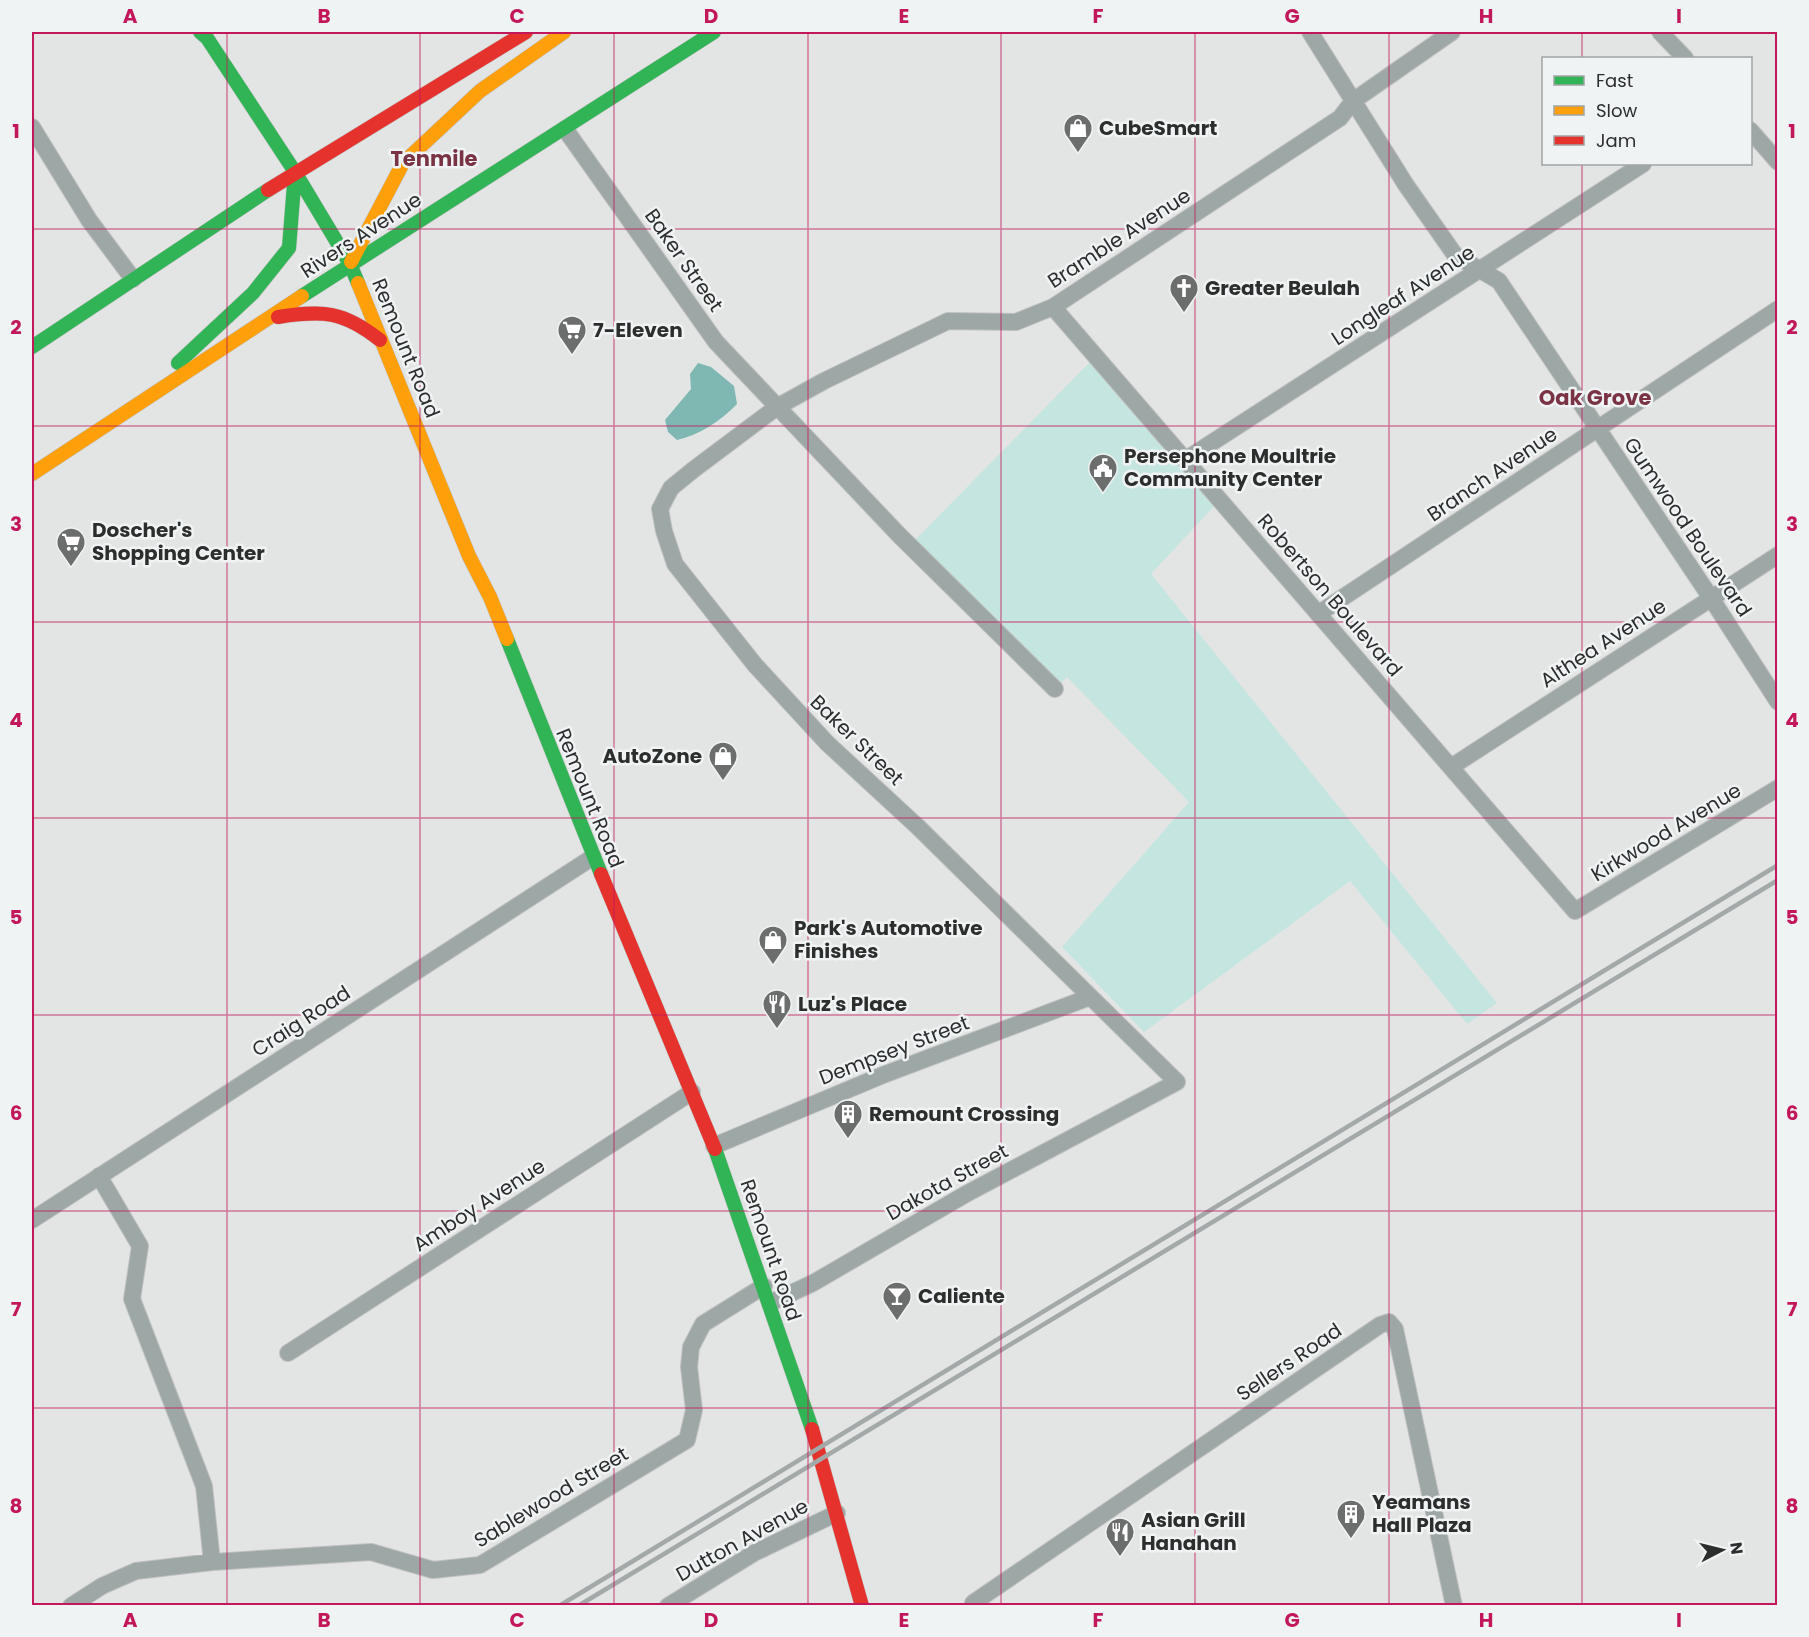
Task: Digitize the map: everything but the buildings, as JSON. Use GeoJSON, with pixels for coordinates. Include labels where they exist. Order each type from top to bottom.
{"type":"FeatureCollection","features":[{"type":"Feature","properties":{"kind":"main road"},"geometry":{"type":"LineString","coordinates":[[32,347],[295,172],[526,32]]}},
{"type":"Feature","properties":{"kind":"main road"},"geometry":{"type":"LineString","coordinates":[[350,264],[403,163],[480,91],[564,32]]}},
{"type":"Feature","properties":{"kind":"main road","name":"Rivers Avenue"},"geometry":{"type":"LineString","coordinates":[[32,474],[350,264],[714,32]]}},
{"type":"Feature","properties":{"kind":"main road","name":"Remount Road"},"geometry":{"type":"LineString","coordinates":[[204,34],[295,172],[350,264],[469,556],[490,597],[593,857],[714,1146],[818,1447],[862,1605]]}},
{"type":"Feature","properties":{"kind":"main road"},"geometry":{"type":"LineString","coordinates":[[132,406],[227,318],[290,249],[295,172]]}},
{"type":"Feature","properties":{"kind":"main road"},"geometry":{"type":"LineString","coordinates":[[269,318],[316,310],[330,312],[358,322],[380,340]]}},
{"type":"Feature","properties":{"kind":"street","name":"Gumwood Boulevard"},"geometry":{"type":"LineString","coordinates":[[1310,32],[1455,255],[1499,281],[1712,598],[1778,702]]}},
{"type":"Feature","properties":{"kind":"street","name":"Bramble Avenue"},"geometry":{"type":"LineString","coordinates":[[777,407],[824,381],[948,321],[1016,322],[1053,307],[1340,118],[1353,101],[1452,32]]}},
{"type":"Feature","properties":{"kind":"street"},"geometry":{"type":"LineString","coordinates":[[1660,32],[1684,57]]}},
{"type":"Feature","properties":{"kind":"street"},"geometry":{"type":"LineString","coordinates":[[32,127],[89,220],[133,279]]}},
{"type":"Feature","properties":{"kind":"street","name":"Baker Street"},"geometry":{"type":"LineString","coordinates":[[565,129],[716,342],[899,535],[1055,689]]}},
{"type":"Feature","properties":{"kind":"street"},"geometry":{"type":"LineString","coordinates":[[1752,132],[1778,162]]}},
{"type":"Feature","properties":{"kind":"street","name":"Longleaf Avenue"},"geometry":{"type":"LineString","coordinates":[[1185,460],[1641,165]]}},
{"type":"Feature","properties":{"kind":"street","name":"Robertson Boulevard"},"geometry":{"type":"LineString","coordinates":[[1053,307],[1575,911]]}},
{"type":"Feature","properties":{"kind":"street","name":"Branch Avenue"},"geometry":{"type":"LineString","coordinates":[[1318,614],[1778,309]]}},
{"type":"Feature","properties":{"kind":"street","name":"Baker Street"},"geometry":{"type":"LineString","coordinates":[[777,407],[671,488],[660,509],[664,531],[675,564],[734,641],[827,743],[918,827],[1177,1082]]}},
{"type":"Feature","properties":{"kind":"street","name":"Althea Avenue"},"geometry":{"type":"LineString","coordinates":[[1451,767],[1778,555]]}},
{"type":"Feature","properties":{"kind":"street","name":"Kirkwood Avenue"},"geometry":{"type":"LineString","coordinates":[[1575,911],[1778,788]]}},
{"type":"Feature","properties":{"kind":"street","name":"Craig Road"},"geometry":{"type":"LineString","coordinates":[[32,1220],[593,857]]}},
{"type":"Feature","properties":{"kind":"street","name":"Dempsey Street"},"geometry":{"type":"LineString","coordinates":[[714,1146],[883,1076],[1090,997]]}},
{"type":"Feature","properties":{"kind":"street","name":"Dakota Street"},"geometry":{"type":"LineString","coordinates":[[770,1303],[813,1283],[958,1199],[1177,1082]]}},
{"type":"Feature","properties":{"kind":"street","name":"Amboy Avenue"},"geometry":{"type":"LineString","coordinates":[[288,1353],[692,1092]]}},
{"type":"Feature","properties":{"kind":"street"},"geometry":{"type":"LineString","coordinates":[[99,1176],[140,1246],[132,1299],[204,1486],[212,1562]]}},
{"type":"Feature","properties":{"kind":"street","name":"Sablewood Street"},"geometry":{"type":"LineString","coordinates":[[71,1605],[102,1586],[136,1571],[212,1562],[370,1552],[433,1570],[480,1565],[687,1440],[694,1410],[689,1367],[691,1347],[703,1324],[764,1286]]}},
{"type":"Feature","properties":{"kind":"street","name":"Sellers Road"},"geometry":{"type":"LineString","coordinates":[[975,1605],[973,1603],[1372,1330],[1389,1322],[1395,1329],[1454,1605]]}},
{"type":"Feature","properties":{"kind":"street","name":"Dutton Avenue"},"geometry":{"type":"LineString","coordinates":[[668,1605],[754,1553],[837,1513]]}},
{"type":"Feature","properties":{"kind":"shaded area"},"geometry":{"type":"Polygon","coordinates":[[[1095,357],[1220,500],[1151,574],[1497,1003],[1467,1024],[1350,881],[1144,1032],[1062,947],[1189,802],[1067,677],[1055,689],[910,545],[1095,357]]]}},
{"type":"Feature","properties":{"kind":"water"},"geometry":{"type":"Polygon","coordinates":[[[698,363],[711,367],[734,386],[737,404],[709,426],[693,435],[677,440],[668,432],[665,420],[691,389],[690,374],[698,363]]]}},
{"type":"Feature","properties":{"kind":"railway"},"geometry":{"type":"LineString","coordinates":[[559,1606],[1778,865]]}},
{"type":"Feature","properties":{"kind":"railway"},"geometry":{"type":"LineString","coordinates":[[578,1606],[1778,880]]}},
{"type":"Feature","properties":{"kind":"traffic: fast"},"geometry":{"type":"LineString","coordinates":[[200,32],[207,38],[295,172],[350,264],[358,283]]}},
{"type":"Feature","properties":{"kind":"traffic: fast"},"geometry":{"type":"LineString","coordinates":[[302,296],[714,32]]}},
{"type":"Feature","properties":{"kind":"traffic: fast"},"geometry":{"type":"LineString","coordinates":[[178,363],[253,293],[289,248],[295,172]]}},
{"type":"Feature","properties":{"kind":"traffic: fast"},"geometry":{"type":"LineString","coordinates":[[32,347],[268,190]]}},
{"type":"Feature","properties":{"kind":"traffic: fast"},"geometry":{"type":"LineString","coordinates":[[507,639],[601,874]]}},
{"type":"Feature","properties":{"kind":"traffic: fast"},"geometry":{"type":"LineString","coordinates":[[715,1149],[812,1429]]}},
{"type":"Feature","properties":{"kind":"traffic: slow"},"geometry":{"type":"LineString","coordinates":[[351,262],[403,163],[480,91],[564,32]]}},
{"type":"Feature","properties":{"kind":"traffic: slow"},"geometry":{"type":"LineString","coordinates":[[358,283],[469,556],[490,597],[507,639]]}},
{"type":"Feature","properties":{"kind":"traffic: slow"},"geometry":{"type":"LineString","coordinates":[[32,474],[302,296]]}},
{"type":"Feature","properties":{"kind":"traffic: jam"},"geometry":{"type":"LineString","coordinates":[[268,190],[526,32]]}},
{"type":"Feature","properties":{"kind":"traffic: jam"},"geometry":{"type":"LineString","coordinates":[[278,317],[308,314],[332,315],[355,323],[380,340]]}},
{"type":"Feature","properties":{"kind":"traffic: jam"},"geometry":{"type":"LineString","coordinates":[[601,874],[715,1149]]}},
{"type":"Feature","properties":{"kind":"traffic: jam"},"geometry":{"type":"LineString","coordinates":[[812,1429],[862,1606]]}},
{"type":"Feature","properties":{"kind":"place","name":"CubeSmart"},"geometry":{"type":"Point","coordinates":[1078,154]}},
{"type":"Feature","properties":{"kind":"place","name":"Greater Beulah"},"geometry":{"type":"Point","coordinates":[1184,314]}},
{"type":"Feature","properties":{"kind":"place","name":"7-Eleven"},"geometry":{"type":"Point","coordinates":[572,356]}},
{"type":"Feature","properties":{"kind":"place","name":"Persephone Moultrie Community Center"},"geometry":{"type":"Point","coordinates":[1103,494]}},
{"type":"Feature","properties":{"kind":"place","name":"Doscher's Shopping Center"},"geometry":{"type":"Point","coordinates":[71,568]}},
{"type":"Feature","properties":{"kind":"place","name":"AutoZone"},"geometry":{"type":"Point","coordinates":[723,782]}},
{"type":"Feature","properties":{"kind":"place","name":"Park's Automotive Finishes"},"geometry":{"type":"Point","coordinates":[773,966]}},
{"type":"Feature","properties":{"kind":"place","name":"Luz's Place"},"geometry":{"type":"Point","coordinates":[777,1030]}},
{"type":"Feature","properties":{"kind":"place","name":"Remount Crossing"},"geometry":{"type":"Point","coordinates":[848,1140]}},
{"type":"Feature","properties":{"kind":"place","name":"Caliente"},"geometry":{"type":"Point","coordinates":[897,1322]}},
{"type":"Feature","properties":{"kind":"place","name":"Yeamans Hall Plaza"},"geometry":{"type":"Point","coordinates":[1351,1540]}},
{"type":"Feature","properties":{"kind":"place","name":"Asian Grill Hanahan"},"geometry":{"type":"Point","coordinates":[1120,1558]}},
{"type":"Feature","properties":{"kind":"district","name":"Tenmile"},"geometry":{"type":"Point","coordinates":[434,158]}},
{"type":"Feature","properties":{"kind":"district","name":"Oak Grove"},"geometry":{"type":"Point","coordinates":[1595,397]}}]}
